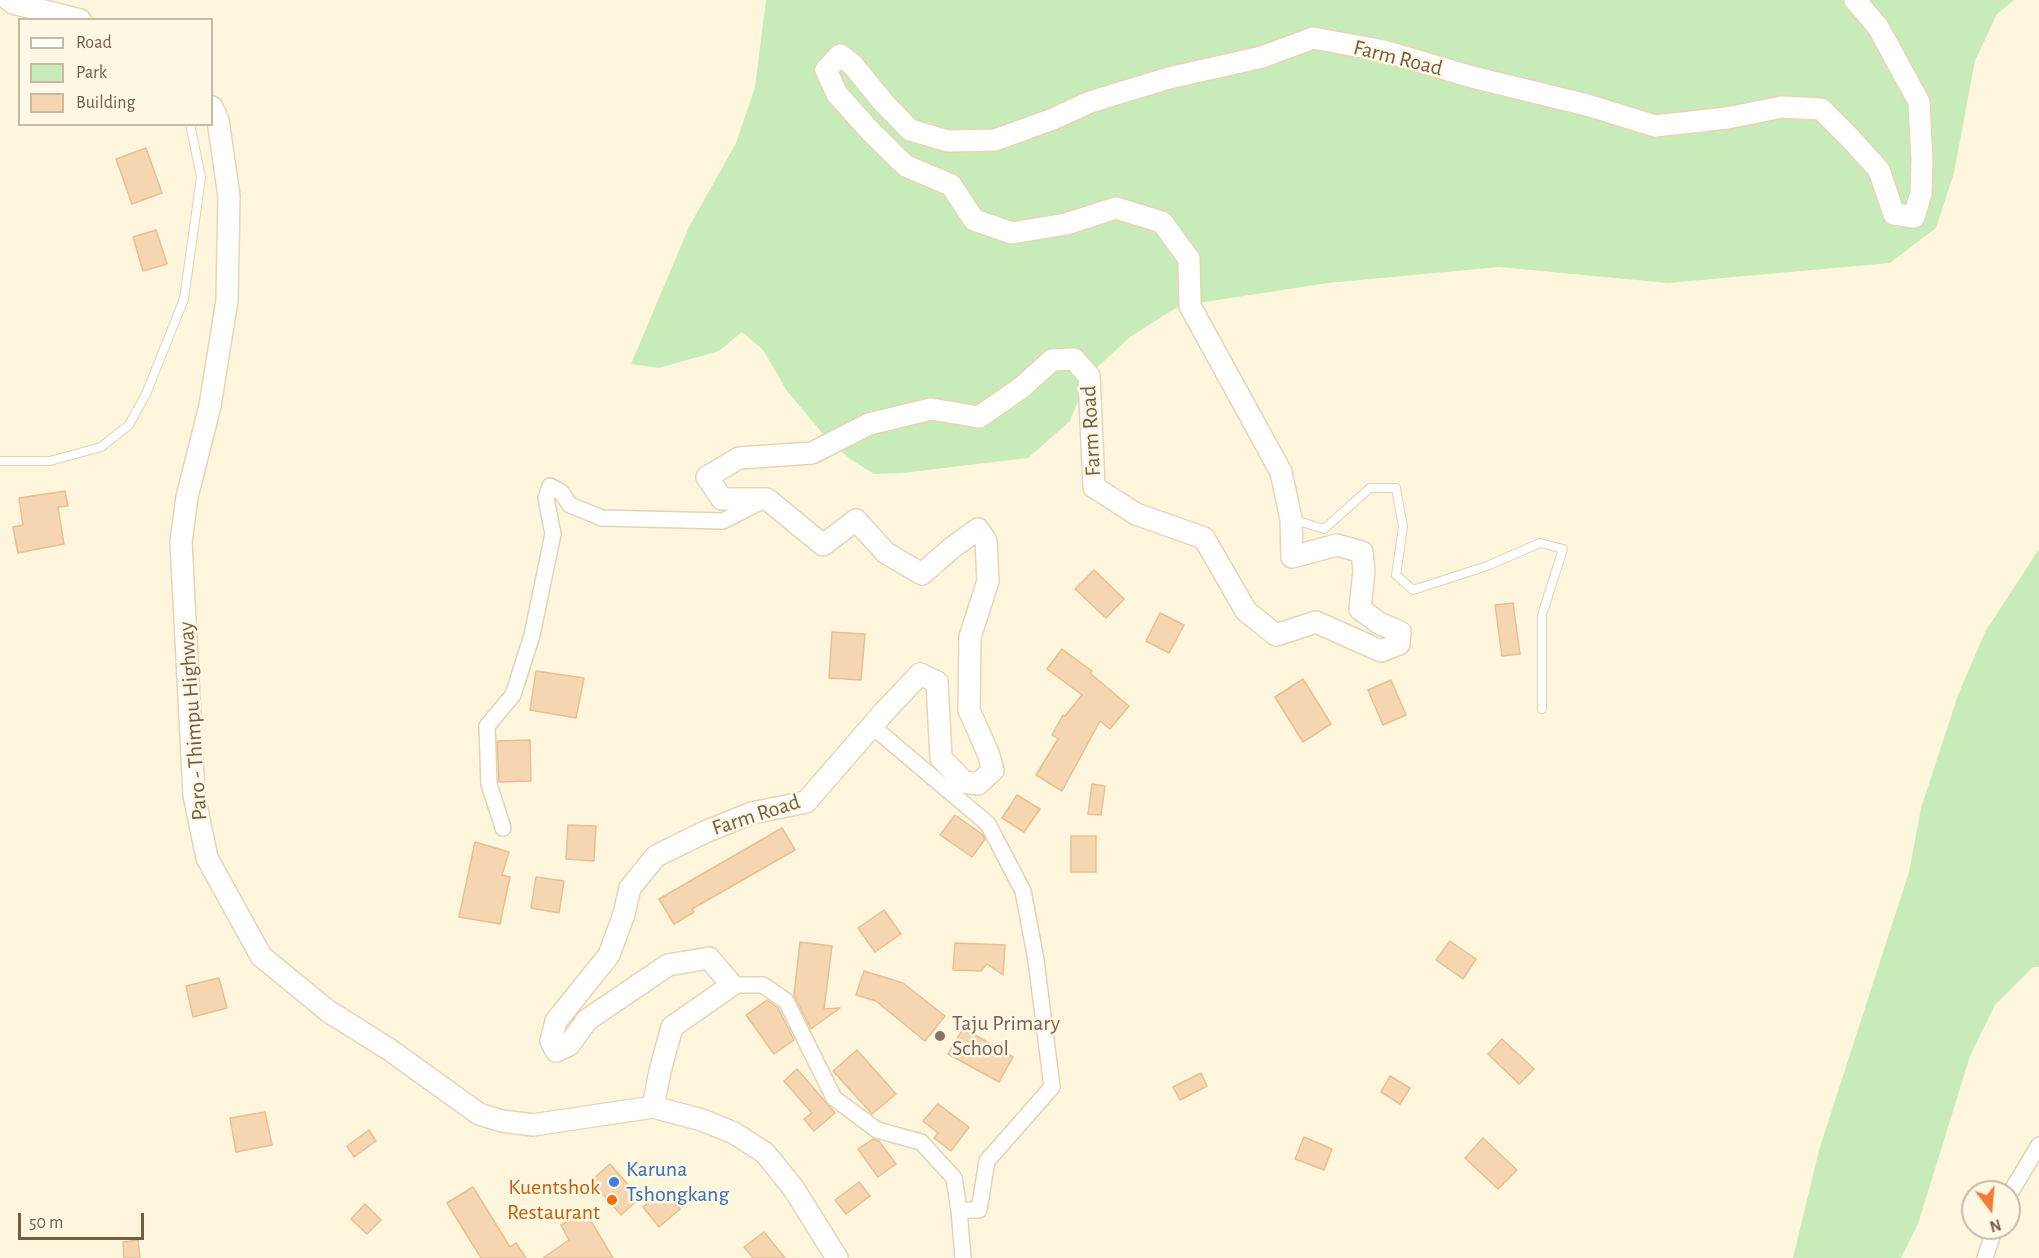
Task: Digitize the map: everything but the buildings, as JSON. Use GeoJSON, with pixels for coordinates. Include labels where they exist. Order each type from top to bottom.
{"type":"FeatureCollection","features":[{"type":"Feature","properties":{"kind":"street"},"geometry":{"type":"LineString","coordinates":[[9,0],[72,18]]}},
{"type":"Feature","properties":{"kind":"street","name":"Farm Road"},"geometry":{"type":"LineString","coordinates":[[732,985],[709,958],[668,965],[587,1020],[569,1046],[556,1052],[551,1041],[556,1021],[609,955],[624,914],[630,888],[656,856],[705,832],[752,813],[806,802],[920,674],[937,682],[941,758],[964,782],[978,784],[993,770],[969,710],[970,637],[988,581],[986,541],[978,529],[922,574],[886,553],[856,520],[823,545],[767,499],[722,499],[707,477],[739,458],[812,453],[869,424],[931,409],[979,417],[1021,388],[1052,360],[1074,359],[1089,376],[1094,487],[1136,514],[1204,538],[1246,611],[1276,635],[1316,622],[1381,651],[1399,644],[1400,632],[1379,623],[1360,609],[1364,572],[1362,552],[1337,546],[1292,557],[1291,519],[1281,472],[1190,306],[1189,259],[1162,222],[1116,208],[1066,224],[1012,234],[974,220],[951,185],[906,166],[837,94],[826,70],[840,56],[852,64],[910,130],[948,141],[995,140],[1053,119],[1090,102],[1169,78],[1262,57],[1313,38],[1384,51],[1472,77],[1587,105],[1655,126],[1727,118],[1782,106],[1821,109],[1879,170],[1894,214],[1914,217],[1921,193],[1919,102],[1878,27],[1855,0]]}},
{"type":"Feature","properties":{"kind":"street","name":"Paro - Thimpu Highway"},"geometry":{"type":"LineString","coordinates":[[213,110],[218,120],[229,196],[227,300],[210,406],[187,497],[181,542],[194,795],[207,858],[261,956],[328,1011],[390,1050],[479,1114],[502,1121],[533,1125],[653,1107],[702,1120],[734,1133],[765,1153],[794,1189],[837,1258]]}},
{"type":"Feature","properties":{"kind":"street"},"geometry":{"type":"LineString","coordinates":[[503,828],[489,784],[486,726],[513,695],[532,635],[553,534],[546,498],[550,486],[561,492],[570,505],[603,518],[723,521],[767,499]]}},
{"type":"Feature","properties":{"kind":"street"},"geometry":{"type":"LineString","coordinates":[[872,726],[988,824],[1023,891],[1036,960],[1052,1087],[987,1161],[979,1210],[959,1210]]}},
{"type":"Feature","properties":{"kind":"street"},"geometry":{"type":"LineString","coordinates":[[653,1107],[672,1027],[732,985],[763,985],[786,1001],[834,1098],[877,1130],[921,1142],[954,1178],[963,1258]]}},
{"type":"Feature","properties":{"kind":"street"},"geometry":{"type":"LineString","coordinates":[[2018,1180],[2039,1145]]}},
{"type":"Feature","properties":{"kind":"street"},"geometry":{"type":"LineString","coordinates":[[1985,1258],[1991,1240]]}},
{"type":"Feature","properties":{"kind":"lane"},"geometry":{"type":"LineString","coordinates":[[0,461],[50,461],[101,447],[129,425],[146,394],[184,299],[201,177],[190,126]]}},
{"type":"Feature","properties":{"kind":"lane"},"geometry":{"type":"LineString","coordinates":[[1291,519],[1324,529],[1370,488],[1396,489],[1403,527],[1396,575],[1413,590],[1487,566],[1540,543],[1563,549],[1542,615],[1542,709]]}},
{"type":"Feature","properties":{"kind":"green space"},"geometry":{"type":"Polygon","coordinates":[[[766,0],[2014,0],[1997,14],[1975,61],[1954,173],[1936,228],[1890,263],[1668,283],[1499,267],[1328,283],[1179,306],[1130,337],[1089,375],[1070,421],[1028,458],[902,473],[874,474],[850,459],[828,440],[787,391],[763,350],[742,332],[719,351],[659,368],[631,364],[689,227],[736,143],[755,87],[766,0]]]}},
{"type":"Feature","properties":{"kind":"green space"},"geometry":{"type":"Polygon","coordinates":[[[2039,549],[2039,967],[2033,967],[1995,1005],[1970,1056],[1918,1224],[1901,1258],[1793,1258],[1819,1150],[1909,872],[1921,808],[1958,695],[1985,632],[2039,549]]]}},
{"type":"Feature","properties":{"kind":"place","name":"Taju Primary School"},"geometry":{"type":"Point","coordinates":[940,1036]}},
{"type":"Feature","properties":{"kind":"place","name":"Karuna Tshongkang"},"geometry":{"type":"Point","coordinates":[614,1182]}},
{"type":"Feature","properties":{"kind":"place","name":"Kuentshok Restaurant"},"geometry":{"type":"Point","coordinates":[612,1200]}}]}
